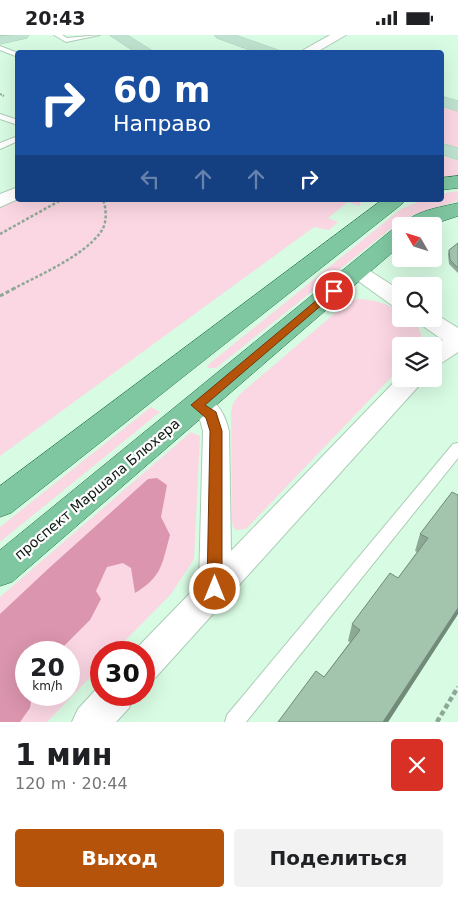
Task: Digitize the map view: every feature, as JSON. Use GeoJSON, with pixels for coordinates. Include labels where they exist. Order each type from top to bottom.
{"type":"FeatureCollection","features":[{"type":"Feature","properties":{"kind":"main road"},"geometry":{"type":"LineString","coordinates":[[444,184],[458,182]]}},
{"type":"Feature","properties":{"kind":"main road"},"geometry":{"type":"LineString","coordinates":[[0,504],[392,202]]}},
{"type":"Feature","properties":{"kind":"main road"},"geometry":{"type":"LineString","coordinates":[[432,217],[458,209]]}},
{"type":"Feature","properties":{"kind":"main road","name":"проспект Маршала Блюхера"},"geometry":{"type":"LineString","coordinates":[[0,571],[392,242]]}},
{"type":"Feature","properties":{"kind":"main road"},"geometry":{"type":"LineString","coordinates":[[158,381],[197,405]]}},
{"type":"Feature","properties":{"kind":"street"},"geometry":{"type":"LineString","coordinates":[[0,40],[22,35]]}},
{"type":"Feature","properties":{"kind":"street"},"geometry":{"type":"LineString","coordinates":[[117,35],[144,50]]}},
{"type":"Feature","properties":{"kind":"street"},"geometry":{"type":"LineString","coordinates":[[222,35],[264,50]]}},
{"type":"Feature","properties":{"kind":"street"},"geometry":{"type":"LineString","coordinates":[[310,50],[340,35]]}},
{"type":"Feature","properties":{"kind":"street"},"geometry":{"type":"LineString","coordinates":[[444,102],[458,106]]}},
{"type":"Feature","properties":{"kind":"street"},"geometry":{"type":"LineString","coordinates":[[444,149],[458,154]]}},
{"type":"Feature","properties":{"kind":"street"},"geometry":{"type":"LineString","coordinates":[[0,201],[15,194]]}},
{"type":"Feature","properties":{"kind":"street"},"geometry":{"type":"LineString","coordinates":[[358,271],[392,295]]}},
{"type":"Feature","properties":{"kind":"street"},"geometry":{"type":"LineString","coordinates":[[439,327],[458,340],[442,351]]}},
{"type":"Feature","properties":{"kind":"street"},"geometry":{"type":"LineString","coordinates":[[155,653],[404,387]]}},
{"type":"Feature","properties":{"kind":"street"},"geometry":{"type":"LineString","coordinates":[[197,405],[212,415],[216,431],[215,589]]}},
{"type":"Feature","properties":{"kind":"street"},"geometry":{"type":"LineString","coordinates":[[91,722],[106,706]]}},
{"type":"Feature","properties":{"kind":"lane"},"geometry":{"type":"LineString","coordinates":[[57,35],[66,40],[97,35]]}},
{"type":"Feature","properties":{"kind":"lane"},"geometry":{"type":"LineString","coordinates":[[0,48],[15,54]]}},
{"type":"Feature","properties":{"kind":"lane"},"geometry":{"type":"LineString","coordinates":[[0,116],[15,122]]}},
{"type":"Feature","properties":{"kind":"lane"},"geometry":{"type":"LineString","coordinates":[[0,146],[15,139]]}},
{"type":"Feature","properties":{"kind":"lane"},"geometry":{"type":"LineString","coordinates":[[234,722],[458,448]]}},
{"type":"Feature","properties":{"kind":"path"},"geometry":{"type":"LineString","coordinates":[[0,94],[4,96]]}},
{"type":"Feature","properties":{"kind":"path"},"geometry":{"type":"LineString","coordinates":[[0,234],[57,202]]}},
{"type":"Feature","properties":{"kind":"path"},"geometry":{"type":"LineString","coordinates":[[0,296],[75,253],[101,232],[105,216],[105,202]]}},
{"type":"Feature","properties":{"kind":"path"},"geometry":{"type":"LineString","coordinates":[[437,722],[458,687]]}},
{"type":"Feature","properties":{"kind":"shaded area"},"geometry":{"type":"Polygon","coordinates":[[[444,108],[458,111],[458,148],[444,143],[444,108]]]}},
{"type":"Feature","properties":{"kind":"shaded area"},"geometry":{"type":"Polygon","coordinates":[[[444,156],[458,161],[458,176],[444,178],[444,156]]]}},
{"type":"Feature","properties":{"kind":"shaded area"},"geometry":{"type":"Polygon","coordinates":[[[458,191],[458,201],[410,217],[392,217],[392,228],[216,368],[207,368],[209,364],[401,209],[418,202],[444,202],[444,193],[458,191]]]}},
{"type":"Feature","properties":{"kind":"shaded area"},"geometry":{"type":"Polygon","coordinates":[[[15,200],[15,202],[348,202],[328,218],[338,222],[329,230],[314,227],[0,456],[0,208],[15,200]]]}},
{"type":"Feature","properties":{"kind":"shaded area"},"geometry":{"type":"Polygon","coordinates":[[[348,202],[361,202],[359,206],[348,202]]]}},
{"type":"Feature","properties":{"kind":"shaded area"},"geometry":{"type":"Polygon","coordinates":[[[357,299],[386,304],[392,307],[392,327],[417,327],[421,337],[392,337],[392,376],[246,529],[236,530],[232,521],[231,412],[233,403],[240,394],[348,302],[357,299]]]}},
{"type":"Feature","properties":{"kind":"shaded area"},"geometry":{"type":"Polygon","coordinates":[[[151,407],[160,412],[0,542],[0,527],[151,407]]]}},
{"type":"Feature","properties":{"kind":"shaded area"},"geometry":{"type":"Polygon","coordinates":[[[191,432],[200,436],[194,559],[171,594],[125,641],[90,641],[90,677],[80,688],[80,641],[15,641],[15,706],[62,706],[47,722],[0,722],[0,597],[191,432]]]}},
{"type":"Feature","properties":{"kind":"shaded area"},"geometry":{"type":"Polygon","coordinates":[[[157,478],[167,485],[161,517],[170,535],[160,569],[151,581],[135,593],[131,568],[123,563],[107,567],[96,591],[101,599],[90,620],[69,641],[15,641],[15,706],[30,706],[30,708],[20,722],[0,722],[0,614],[148,479],[157,478]]]}},
{"type":"Feature","properties":{"kind":"building"},"geometry":{"type":"Polygon","coordinates":[[[458,243],[458,268],[450,260],[449,250],[458,243]]]}},
{"type":"Feature","properties":{"kind":"building"},"geometry":{"type":"Polygon","coordinates":[[[452,492],[458,495],[458,608],[383,722],[278,722],[316,671],[324,677],[360,630],[352,624],[390,573],[398,578],[428,538],[420,534],[452,492]]]}},
{"type":"Feature","properties":{"kind":"route"},"geometry":{"type":"LineString","coordinates":[[215,589],[216,431],[212,415],[197,405],[334,291]]}}]}
